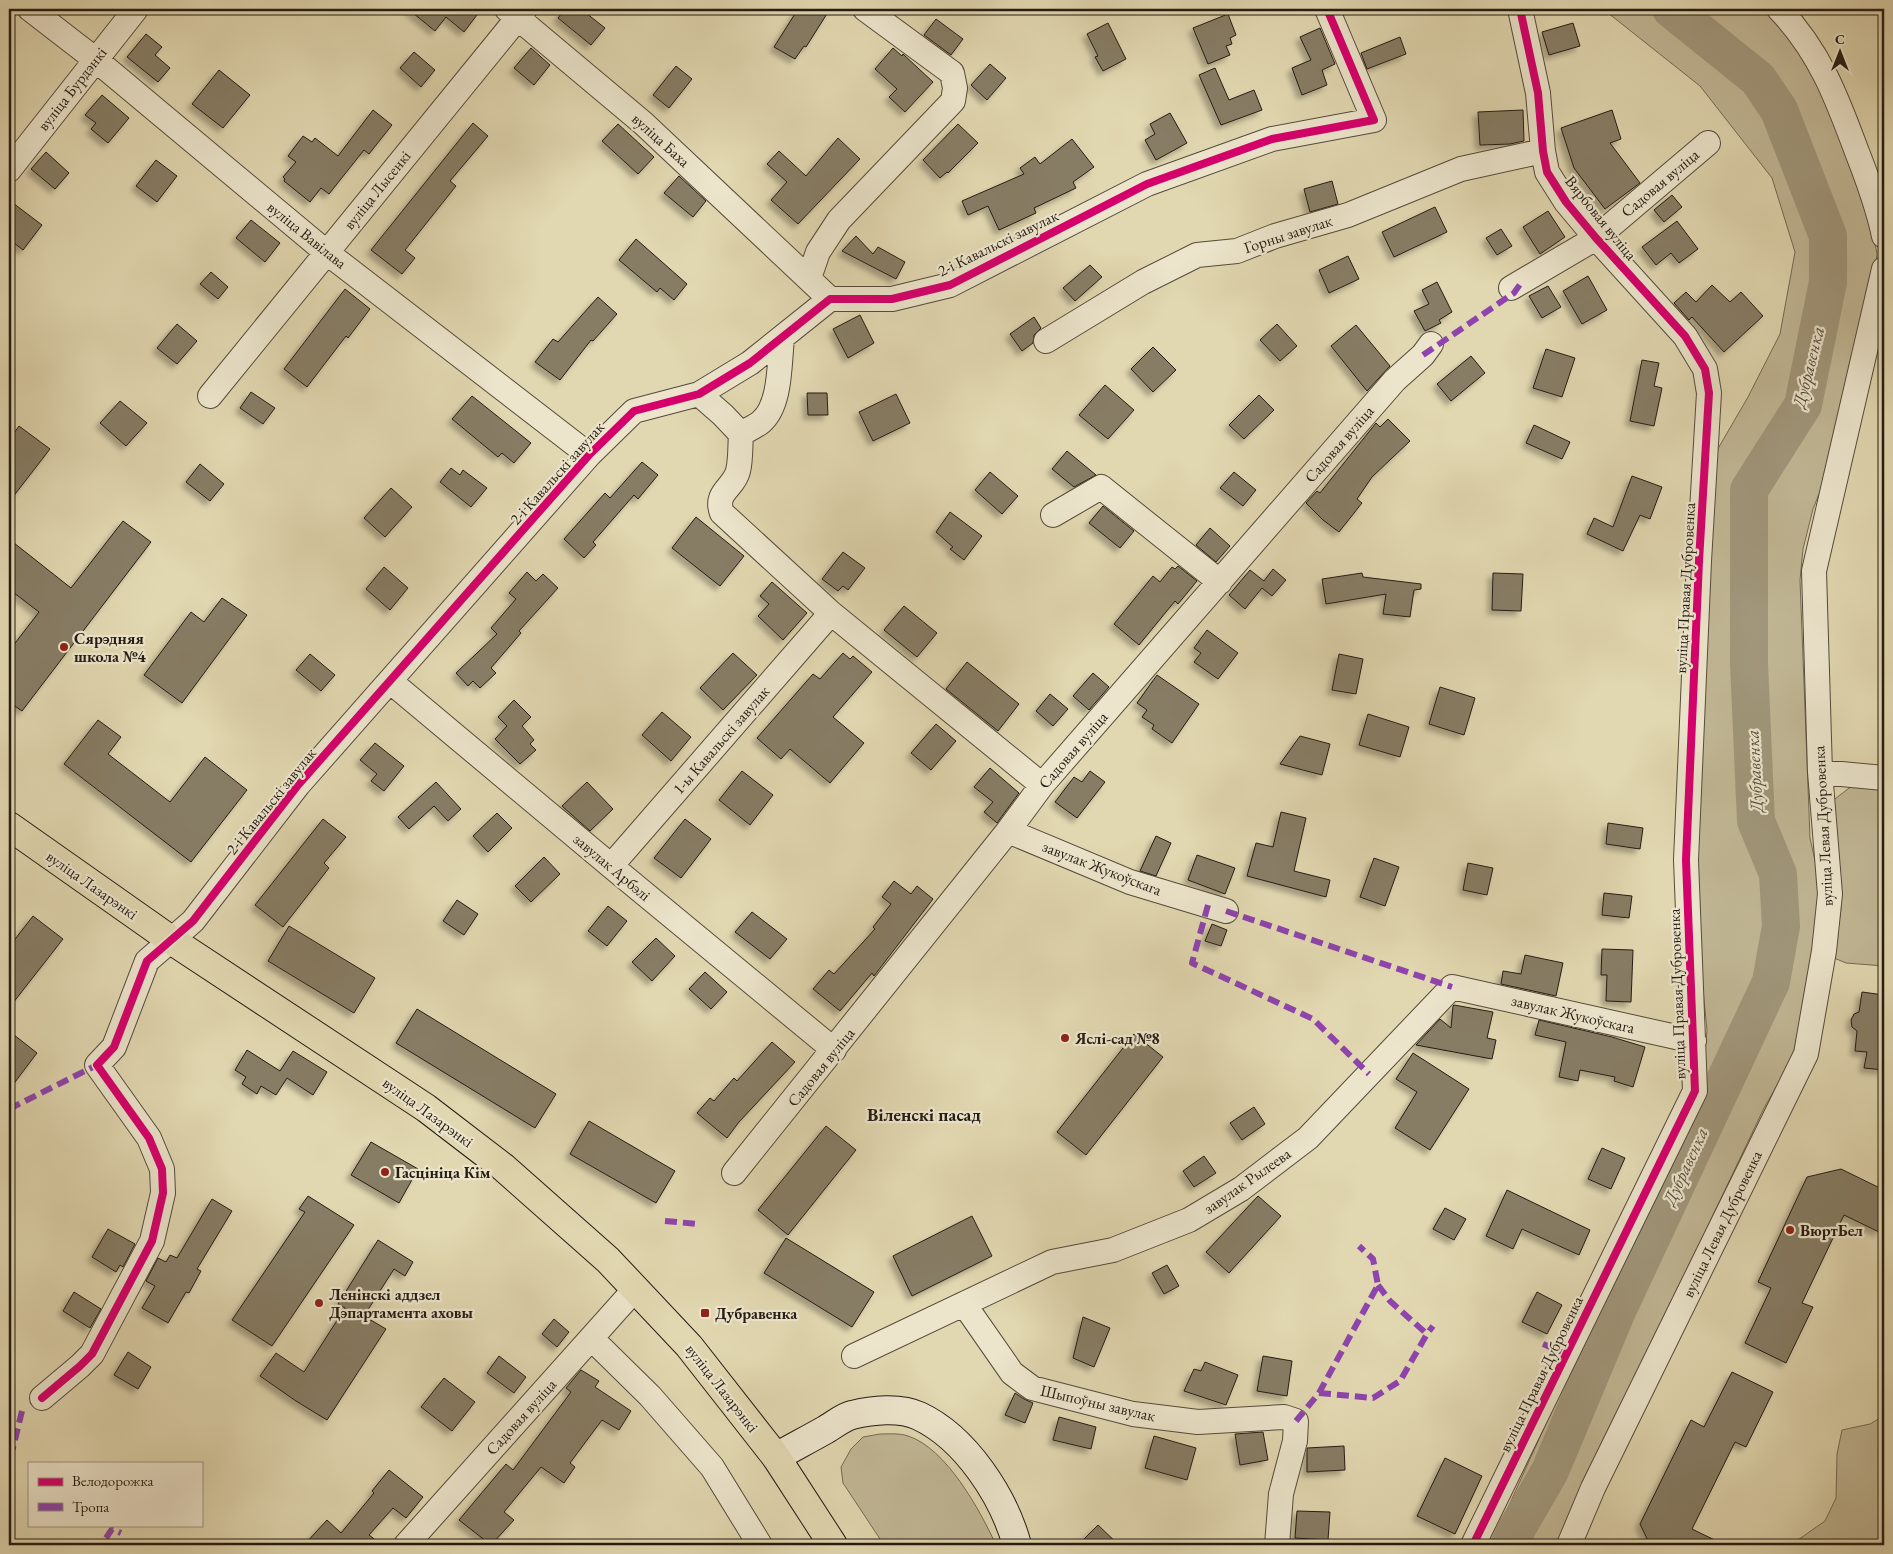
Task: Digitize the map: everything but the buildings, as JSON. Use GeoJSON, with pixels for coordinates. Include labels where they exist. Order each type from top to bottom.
{"type":"FeatureCollection","features":[{"type":"Feature","properties":{"kind":"main road","name":"вуліца Лазарэнкі"},"geometry":{"type":"LineString","coordinates":[[9,826],[171,940],[426,1108],[503,1167],[608,1260],[689,1346],[776,1457],[833,1545]]}},
{"type":"Feature","properties":{"kind":"street","name":"вуліца Вавілава"},"geometry":{"type":"LineString","coordinates":[[30,9],[96,60],[326,252],[590,455]]}},
{"type":"Feature","properties":{"kind":"street","name":"вуліца Бурдэнкі"},"geometry":{"type":"LineString","coordinates":[[9,170],[136,9]]}},
{"type":"Feature","properties":{"kind":"street"},"geometry":{"type":"LineString","coordinates":[[830,299],[809,278],[818,252],[839,220],[953,101],[955,88],[952,73],[865,9]]}},
{"type":"Feature","properties":{"kind":"street","name":"2-і Кавальскі завулак"},"geometry":{"type":"LineString","coordinates":[[42,1398],[92,1354],[152,1241],[163,1193],[162,1169],[148,1138],[97,1065],[114,1047],[147,961],[193,922],[298,785],[590,455],[634,411],[699,394],[750,363],[830,299],[892,299],[920,294],[950,285],[1147,184],[1272,139],[1374,120],[1327,9]]}},
{"type":"Feature","properties":{"kind":"street","name":"Вярбовая вуліца"},"geometry":{"type":"LineString","coordinates":[[1520,9],[1538,93],[1543,151],[1547,172],[1566,202],[1596,238],[1686,336],[1705,369],[1709,393],[1708,420]]}},
{"type":"Feature","properties":{"kind":"street"},"geometry":{"type":"LineString","coordinates":[[1781,9],[1806,40],[1832,86],[1879,210],[1884,236]]}},
{"type":"Feature","properties":{"kind":"street","name":"вуліца Баха"},"geometry":{"type":"LineString","coordinates":[[517,12],[642,123],[809,278]]}},
{"type":"Feature","properties":{"kind":"street","name":"вуліца Лысенкі"},"geometry":{"type":"LineString","coordinates":[[210,396],[517,12]]}},
{"type":"Feature","properties":{"kind":"street","name":"Садовая вуліца"},"geometry":{"type":"LineString","coordinates":[[1512,288],[1596,238],[1708,143]]}},
{"type":"Feature","properties":{"kind":"street","name":"Горны завулак"},"geometry":{"type":"LineString","coordinates":[[1046,341],[1143,282],[1197,255],[1237,251],[1275,236],[1348,215],[1461,168],[1543,151]]}},
{"type":"Feature","properties":{"kind":"street","name":"вуліца Левая Дубровенка"},"geometry":{"type":"LineString","coordinates":[[1569,1545],[1593,1488],[1806,1054],[1824,951],[1830,894],[1820,772],[1814,571],[1884,269]]}},
{"type":"Feature","properties":{"kind":"street"},"geometry":{"type":"LineString","coordinates":[[741,434],[762,421],[773,407],[782,339]]}},
{"type":"Feature","properties":{"kind":"street","name":"Садовая вуліца"},"geometry":{"type":"LineString","coordinates":[[734,1173],[1008,831],[1042,785],[1395,380],[1423,356],[1431,344]]}},
{"type":"Feature","properties":{"kind":"street"},"geometry":{"type":"LineString","coordinates":[[699,394],[741,434],[738,472],[721,497],[719,504],[722,513],[831,613],[1042,785]]}},
{"type":"Feature","properties":{"kind":"street","name":"вуліца Правая Дубровенка"},"geometry":{"type":"LineString","coordinates":[[1473,1545],[1695,1091],[1686,860],[1699,561],[1708,420]]}},
{"type":"Feature","properties":{"kind":"street"},"geometry":{"type":"LineString","coordinates":[[1053,515],[1101,487],[1220,582]]}},
{"type":"Feature","properties":{"kind":"street","name":"1-ы Кавальскі завулак"},"geometry":{"type":"LineString","coordinates":[[611,866],[831,613]]}},
{"type":"Feature","properties":{"kind":"street","name":"завулак Арбэлі"},"geometry":{"type":"LineString","coordinates":[[391,682],[834,1050]]}},
{"type":"Feature","properties":{"kind":"street"},"geometry":{"type":"LineString","coordinates":[[1820,772],[1884,778]]}},
{"type":"Feature","properties":{"kind":"street","name":"завулак Жукоўскага"},"geometry":{"type":"LineString","coordinates":[[1008,831],[1130,882],[1226,911]]}},
{"type":"Feature","properties":{"kind":"street","name":"завулак Жукоўскага"},"geometry":{"type":"LineString","coordinates":[[1452,986],[1694,1041]]}},
{"type":"Feature","properties":{"kind":"street","name":"завулак Рылеева"},"geometry":{"type":"LineString","coordinates":[[854,1356],[1052,1262],[1113,1250],[1189,1220],[1241,1189],[1308,1138],[1452,986]]}},
{"type":"Feature","properties":{"kind":"street","name":"Садовая вуліца"},"geometry":{"type":"LineString","coordinates":[[406,1545],[636,1288]]}},
{"type":"Feature","properties":{"kind":"street","name":"Шыпоўны завулак"},"geometry":{"type":"LineString","coordinates":[[964,1304],[1012,1373],[1032,1388],[1133,1414],[1198,1422],[1284,1417],[1296,1421],[1294,1441],[1280,1494],[1277,1545]]}},
{"type":"Feature","properties":{"kind":"street"},"geometry":{"type":"LineString","coordinates":[[592,1339],[650,1396],[712,1467],[760,1545]]}},
{"type":"Feature","properties":{"kind":"street"},"geometry":{"type":"LineString","coordinates":[[776,1457],[850,1416],[884,1409],[917,1415],[942,1430],[963,1448],[979,1468],[998,1500],[1017,1545]]}},
{"type":"Feature","properties":{"kind":"shaded area"},"geometry":{"type":"Polygon","coordinates":[[[1603,9],[1769,9],[1815,66],[1869,212],[1877,254],[1874,286],[1836,451],[1813,509],[1803,549],[1800,580],[1810,838],[1820,883],[1802,1042],[1764,1108],[1556,1545],[1491,1545],[1701,1093],[1707,1030],[1696,920],[1700,694],[1716,452],[1748,397],[1780,334],[1795,252],[1772,178],[1700,86],[1603,9]]]}},
{"type":"Feature","properties":{"kind":"shaded area"},"geometry":{"type":"Polygon","coordinates":[[[1853,785],[1884,785],[1884,966],[1846,963],[1834,958],[1841,908],[1831,802],[1853,785]]]}},
{"type":"Feature","properties":{"kind":"shaded area"},"geometry":{"type":"Polygon","coordinates":[[[1884,1416],[1884,1545],[1795,1545],[1795,1542],[1825,1521],[1836,1498],[1837,1454],[1842,1430],[1870,1424],[1884,1416]]]}},
{"type":"Feature","properties":{"kind":"shaded area"},"geometry":{"type":"Polygon","coordinates":[[[880,1434],[908,1436],[936,1453],[971,1498],[996,1545],[884,1545],[843,1483],[841,1467],[851,1449],[863,1437],[880,1434]]]}},
{"type":"Feature","properties":{"kind":"waterway","name":"Дубравенка"},"geometry":{"type":"LineString","coordinates":[[1509,1545],[1550,1471],[1617,1311],[1771,982],[1781,926],[1778,874],[1756,821],[1749,664],[1749,490],[1803,405],[1828,282],[1828,236],[1779,110],[1758,79],[1671,9]]}},
{"type":"Feature","properties":{"kind":"marked path"},"geometry":{"type":"LineString","coordinates":[[1423,355],[1514,293],[1521,283]]}},
{"type":"Feature","properties":{"kind":"marked path"},"geometry":{"type":"LineString","coordinates":[[1208,905],[1192,963],[1313,1019],[1369,1074]]}},
{"type":"Feature","properties":{"kind":"marked path"},"geometry":{"type":"LineString","coordinates":[[1226,911],[1452,987]]}},
{"type":"Feature","properties":{"kind":"marked path"},"geometry":{"type":"LineString","coordinates":[[9,1109],[97,1065]]}},
{"type":"Feature","properties":{"kind":"marked path"},"geometry":{"type":"LineString","coordinates":[[665,1221],[698,1224]]}},
{"type":"Feature","properties":{"kind":"marked path"},"geometry":{"type":"LineString","coordinates":[[1296,1421],[1319,1393],[1378,1285],[1373,1259],[1359,1246]]}},
{"type":"Feature","properties":{"kind":"marked path"},"geometry":{"type":"LineString","coordinates":[[1378,1285],[1390,1301],[1427,1334]]}},
{"type":"Feature","properties":{"kind":"marked path"},"geometry":{"type":"LineString","coordinates":[[1319,1393],[1373,1398],[1400,1381],[1433,1326]]}},
{"type":"Feature","properties":{"kind":"marked path"},"geometry":{"type":"LineString","coordinates":[[1543,1344],[1567,1354]]}},
{"type":"Feature","properties":{"kind":"marked path"},"geometry":{"type":"LineString","coordinates":[[9,1457],[22,1411]]}},
{"type":"Feature","properties":{"kind":"marked path"},"geometry":{"type":"LineString","coordinates":[[106,1538],[112,1529],[121,1533]]}},
{"type":"Feature","properties":{"kind":"cycle path"},"geometry":{"type":"LineString","coordinates":[[42,1398],[92,1354],[152,1241],[163,1193],[162,1169],[149,1138],[97,1065],[114,1047],[147,961],[193,921],[298,785],[589,455],[634,411],[699,394],[750,363],[830,299],[892,299],[950,285],[1147,184],[1272,139],[1374,120],[1327,9]]}},
{"type":"Feature","properties":{"kind":"cycle path"},"geometry":{"type":"LineString","coordinates":[[1473,1545],[1695,1091],[1686,860],[1699,561],[1709,393],[1705,369],[1685,336],[1596,238],[1566,202],[1547,172],[1543,151],[1538,93],[1520,9]]}},
{"type":"Feature","properties":{"kind":"place","name":"Сярэдняя школа №4"},"geometry":{"type":"Point","coordinates":[64,647]}},
{"type":"Feature","properties":{"kind":"place","name":"Яслі-сад №8"},"geometry":{"type":"Point","coordinates":[1065,1038]}},
{"type":"Feature","properties":{"kind":"place","name":"Гасцініца Кім"},"geometry":{"type":"Point","coordinates":[385,1172]}},
{"type":"Feature","properties":{"kind":"place","name":"ВюртБел"},"geometry":{"type":"Point","coordinates":[1790,1230]}},
{"type":"Feature","properties":{"kind":"place","name":"Ленінскі аддзел Дэпартамента аховы"},"geometry":{"type":"Point","coordinates":[319,1303]}},
{"type":"Feature","properties":{"kind":"place","name":"Дубравенка"},"geometry":{"type":"Point","coordinates":[705,1313]}},
{"type":"Feature","properties":{"kind":"district","name":"Віленскі пасад"},"geometry":{"type":"Point","coordinates":[924,1114]}}]}
